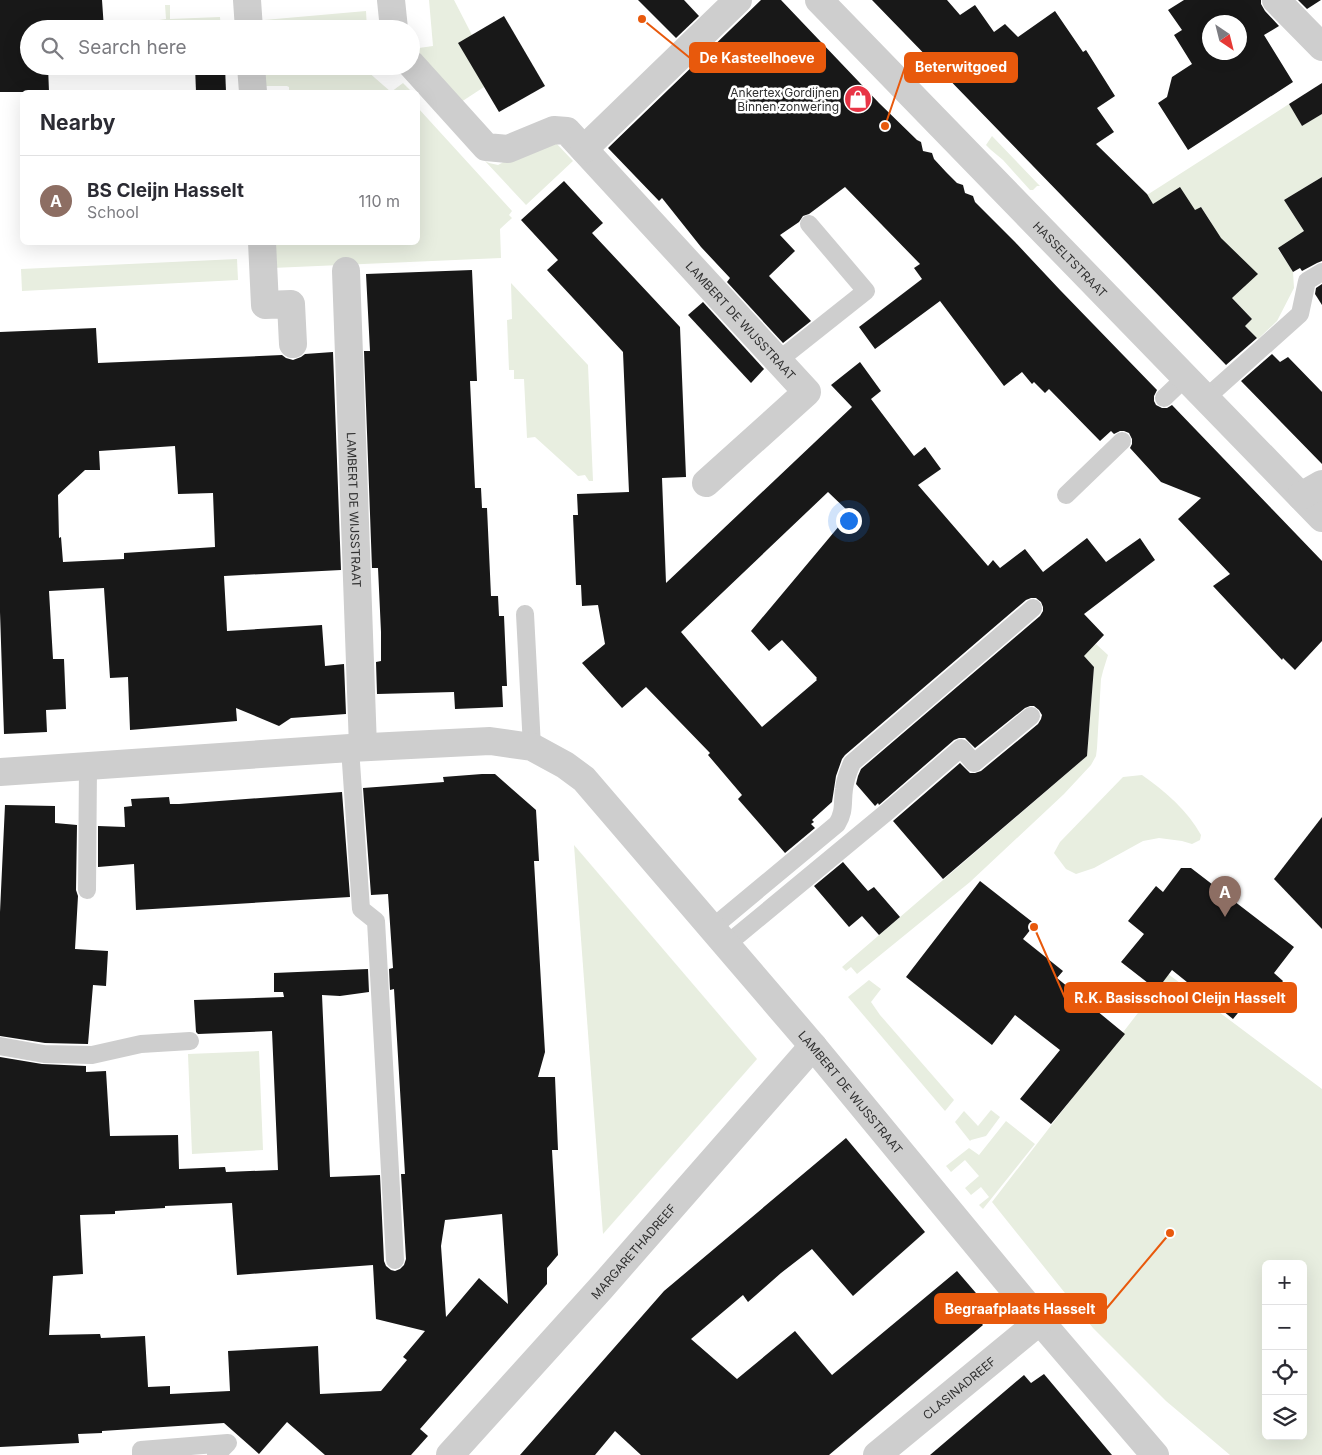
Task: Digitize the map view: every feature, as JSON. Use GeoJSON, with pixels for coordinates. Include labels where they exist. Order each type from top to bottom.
{"type":"FeatureCollection","features":[{"type":"Feature","properties":{"kind":"street"},"geometry":{"type":"LineString","coordinates":[[247,0],[248,20]]}},
{"type":"Feature","properties":{"kind":"street"},"geometry":{"type":"LineString","coordinates":[[391,0],[393,20]]}},
{"type":"Feature","properties":{"kind":"street"},"geometry":{"type":"LineString","coordinates":[[584,149],[738,0]]}},
{"type":"Feature","properties":{"kind":"street","name":"HASSELTSTRAAT"},"geometry":{"type":"LineString","coordinates":[[819,0],[1206,398],[1312,490],[1322,518]]}},
{"type":"Feature","properties":{"kind":"street"},"geometry":{"type":"LineString","coordinates":[[1276,0],[1322,47]]}},
{"type":"Feature","properties":{"kind":"street","name":"LAMBERT DE WIJSSTRAAT"},"geometry":{"type":"LineString","coordinates":[[420,74],[486,147],[508,148],[554,130],[567,131],[807,392],[706,483]]}},
{"type":"Feature","properties":{"kind":"street"},"geometry":{"type":"LineString","coordinates":[[252,75],[253,90]]}},
{"type":"Feature","properties":{"kind":"street"},"geometry":{"type":"LineString","coordinates":[[262,245],[265,305],[291,304],[292,344]]}},
{"type":"Feature","properties":{"kind":"street","name":"LAMBERT DE WIJSSTRAAT"},"geometry":{"type":"LineString","coordinates":[[346,272],[357,748]]}},
{"type":"Feature","properties":{"kind":"street","name":"LAMBERT DE WIJSSTRAAT"},"geometry":{"type":"LineString","coordinates":[[0,772],[490,741],[532,747],[565,764],[584,779],[813,1046],[1040,1321],[1153,1454]]}},
{"type":"Feature","properties":{"kind":"street","name":"MARGARETHADREEF"},"geometry":{"type":"LineString","coordinates":[[450,1455],[601,1288],[813,1046]]}},
{"type":"Feature","properties":{"kind":"street","name":"CLASINADREEF"},"geometry":{"type":"LineString","coordinates":[[877,1455],[1040,1321]]}},
{"type":"Feature","properties":{"kind":"lane"},"geometry":{"type":"LineString","coordinates":[[778,360],[866,291],[810,224]]}},
{"type":"Feature","properties":{"kind":"lane"},"geometry":{"type":"LineString","coordinates":[[1206,398],[1300,314],[1307,281],[1322,272]]}},
{"type":"Feature","properties":{"kind":"lane"},"geometry":{"type":"LineString","coordinates":[[1164,398],[1186,377]]}},
{"type":"Feature","properties":{"kind":"lane"},"geometry":{"type":"LineString","coordinates":[[1066,495],[1122,440]]}},
{"type":"Feature","properties":{"kind":"lane"},"geometry":{"type":"LineString","coordinates":[[719,936],[837,824],[842,816],[846,775],[852,763],[1033,608]]}},
{"type":"Feature","properties":{"kind":"lane"},"geometry":{"type":"LineString","coordinates":[[525,614],[532,747]]}},
{"type":"Feature","properties":{"kind":"lane"},"geometry":{"type":"LineString","coordinates":[[719,936],[888,810],[961,748],[974,764],[1031,716]]}},
{"type":"Feature","properties":{"kind":"lane"},"geometry":{"type":"LineString","coordinates":[[357,748],[361,909],[376,921],[395,1260]]}},
{"type":"Feature","properties":{"kind":"lane"},"geometry":{"type":"LineString","coordinates":[[87,890],[88,766]]}},
{"type":"Feature","properties":{"kind":"lane"},"geometry":{"type":"LineString","coordinates":[[0,1046],[44,1054],[92,1054],[141,1044],[190,1041]]}},
{"type":"Feature","properties":{"kind":"lane"},"geometry":{"type":"LineString","coordinates":[[141,1455],[141,1450],[228,1443],[216,1455]]}},
{"type":"Feature","properties":{"kind":"shaded area"},"geometry":{"type":"Polygon","coordinates":[[[429,0],[454,0],[472,35],[484,87],[461,102],[420,56],[420,48],[433,46],[429,0]]]}},
{"type":"Feature","properties":{"kind":"shaded area"},"geometry":{"type":"Polygon","coordinates":[[[165,5],[170,5],[170,19],[220,17],[220,20],[159,20],[166,19],[165,5]]]}},
{"type":"Feature","properties":{"kind":"shaded area"},"geometry":{"type":"Polygon","coordinates":[[[366,11],[366,20],[264,20],[366,11]]]}},
{"type":"Feature","properties":{"kind":"shaded area"},"geometry":{"type":"Polygon","coordinates":[[[265,75],[372,75],[389,90],[289,90],[287,86],[266,86],[265,75]]]}},
{"type":"Feature","properties":{"kind":"shaded area"},"geometry":{"type":"Polygon","coordinates":[[[403,83],[410,90],[394,90],[403,83]]]}},
{"type":"Feature","properties":{"kind":"shaded area"},"geometry":{"type":"Polygon","coordinates":[[[1289,104],[1302,126],[1322,114],[1322,177],[1284,200],[1304,231],[1278,249],[1293,272],[1294,288],[1277,321],[1258,339],[1245,326],[1252,319],[1232,298],[1244,287],[1239,282],[1178,257],[1149,286],[1137,273],[1193,232],[1211,222],[1201,207],[1159,234],[1153,204],[1147,195],[1289,104]]]}},
{"type":"Feature","properties":{"kind":"shaded area"},"geometry":{"type":"Polygon","coordinates":[[[420,110],[512,211],[509,215],[512,218],[500,229],[501,258],[272,268],[270,245],[420,245],[420,110]]]}},
{"type":"Feature","properties":{"kind":"shaded area"},"geometry":{"type":"Polygon","coordinates":[[[992,136],[1040,186],[1030,190],[1003,160],[986,145],[992,136]]]}},
{"type":"Feature","properties":{"kind":"shaded area"},"geometry":{"type":"Polygon","coordinates":[[[541,142],[556,143],[573,161],[526,205],[485,161],[498,165],[541,142]]]}},
{"type":"Feature","properties":{"kind":"shaded area"},"geometry":{"type":"Polygon","coordinates":[[[237,259],[238,280],[22,291],[21,269],[237,259]]]}},
{"type":"Feature","properties":{"kind":"shaded area"},"geometry":{"type":"Polygon","coordinates":[[[511,283],[588,365],[593,481],[589,481],[585,475],[578,476],[535,437],[527,438],[524,379],[514,379],[514,370],[509,370],[507,320],[512,319],[511,283]]]}},
{"type":"Feature","properties":{"kind":"shaded area"},"geometry":{"type":"Polygon","coordinates":[[[1096,644],[1108,655],[1101,679],[1096,756],[1091,765],[1064,794],[970,882],[857,974],[851,967],[846,971],[842,967],[1087,756],[1094,667],[1083,655],[1096,644]]]}},
{"type":"Feature","properties":{"kind":"shaded area"},"geometry":{"type":"Polygon","coordinates":[[[1142,775],[1183,810],[1196,826],[1201,835],[1200,840],[1192,844],[1159,838],[1143,841],[1094,868],[1076,874],[1066,869],[1054,853],[1060,842],[1123,777],[1142,775]]]}},
{"type":"Feature","properties":{"kind":"shaded area"},"geometry":{"type":"Polygon","coordinates":[[[574,845],[757,1059],[603,1234],[574,845]]]}},
{"type":"Feature","properties":{"kind":"shaded area"},"geometry":{"type":"Polygon","coordinates":[[[1168,974],[1322,1089],[1322,1455],[1230,1455],[1166,1401],[1093,1328],[992,1202],[1168,974]]]}},
{"type":"Feature","properties":{"kind":"shaded area"},"geometry":{"type":"Polygon","coordinates":[[[869,980],[881,989],[871,1002],[880,1015],[954,1100],[945,1111],[848,997],[869,980]]]}},
{"type":"Feature","properties":{"kind":"shaded area"},"geometry":{"type":"Polygon","coordinates":[[[259,1051],[263,1150],[192,1154],[188,1054],[259,1051]]]}},
{"type":"Feature","properties":{"kind":"shaded area"},"geometry":{"type":"Polygon","coordinates":[[[991,1110],[1000,1117],[986,1136],[970,1141],[955,1122],[964,1111],[978,1126],[991,1110]]]}},
{"type":"Feature","properties":{"kind":"shaded area"},"geometry":{"type":"Polygon","coordinates":[[[1006,1121],[1035,1144],[983,1209],[979,1205],[989,1197],[981,1187],[971,1195],[965,1188],[979,1176],[965,1160],[951,1172],[946,1166],[969,1148],[979,1155],[1006,1121]]]}},
{"type":"Feature","properties":{"kind":"building"},"geometry":{"type":"Polygon","coordinates":[[[0,0],[102,0],[103,20],[20,20],[20,75],[48,75],[49,90],[0,92],[0,0]]]}},
{"type":"Feature","properties":{"kind":"building"},"geometry":{"type":"Polygon","coordinates":[[[638,0],[684,0],[699,16],[676,38],[638,0]]]}},
{"type":"Feature","properties":{"kind":"building"},"geometry":{"type":"Polygon","coordinates":[[[761,0],[781,0],[879,103],[921,142],[923,151],[932,153],[934,159],[946,172],[957,183],[963,185],[965,193],[973,196],[975,202],[1157,390],[1154,396],[1156,405],[1167,408],[1172,405],[1322,561],[1322,641],[1295,670],[1283,658],[1282,660],[1213,586],[1230,574],[1178,519],[1201,498],[1161,482],[1130,448],[1132,439],[1129,433],[1120,431],[1114,434],[1111,431],[1100,441],[1049,389],[1045,393],[1034,382],[1032,384],[1022,372],[1004,386],[940,301],[875,349],[859,327],[922,279],[914,268],[920,264],[845,187],[809,214],[803,216],[799,222],[780,235],[795,251],[769,276],[811,321],[783,343],[727,282],[730,278],[701,247],[662,198],[659,201],[608,148],[761,0]]]}},
{"type":"Feature","properties":{"kind":"building"},"geometry":{"type":"Polygon","coordinates":[[[872,0],[947,0],[960,15],[975,5],[994,32],[1005,24],[1018,37],[1055,11],[1083,52],[1086,50],[1115,96],[1097,108],[1114,132],[1096,144],[1147,194],[1153,204],[1180,187],[1195,210],[1201,207],[1221,238],[1258,274],[1232,298],[1252,319],[1245,326],[1257,338],[1226,365],[872,0]]]}},
{"type":"Feature","properties":{"kind":"building"},"geometry":{"type":"Polygon","coordinates":[[[1184,0],[1261,0],[1265,11],[1279,26],[1264,35],[1293,82],[1188,150],[1158,103],[1167,97],[1172,77],[1192,64],[1174,35],[1182,30],[1168,10],[1184,0]]]}},
{"type":"Feature","properties":{"kind":"building"},"geometry":{"type":"Polygon","coordinates":[[[1298,0],[1321,0],[1307,9],[1298,0]]]}},
{"type":"Feature","properties":{"kind":"building"},"geometry":{"type":"Polygon","coordinates":[[[504,16],[545,86],[499,112],[458,43],[504,16]]]}},
{"type":"Feature","properties":{"kind":"building"},"geometry":{"type":"Polygon","coordinates":[[[195,75],[225,75],[226,90],[196,90],[195,75]]]}},
{"type":"Feature","properties":{"kind":"building"},"geometry":{"type":"Polygon","coordinates":[[[1322,83],[1322,114],[1302,126],[1289,104],[1322,83]]]}},
{"type":"Feature","properties":{"kind":"building"},"geometry":{"type":"Polygon","coordinates":[[[1322,177],[1322,261],[1302,271],[1300,268],[1293,272],[1278,248],[1304,231],[1284,200],[1322,177]]]}},
{"type":"Feature","properties":{"kind":"building"},"geometry":{"type":"Polygon","coordinates":[[[564,181],[603,223],[592,233],[680,327],[686,477],[662,478],[666,583],[852,407],[831,385],[860,362],[881,391],[871,399],[914,456],[925,447],[941,469],[918,485],[988,566],[993,560],[1000,568],[1025,549],[1043,572],[1087,538],[1106,562],[1140,538],[1155,560],[1084,614],[1104,635],[1084,656],[1094,667],[1087,756],[943,879],[893,821],[960,763],[970,773],[981,771],[1038,724],[1042,715],[1039,710],[1034,706],[1025,708],[975,748],[965,738],[954,740],[879,805],[878,803],[875,806],[856,784],[858,776],[861,769],[1040,616],[1043,611],[1041,602],[1036,598],[1026,600],[845,755],[836,776],[832,802],[812,820],[814,822],[811,824],[815,828],[785,853],[738,799],[742,795],[708,755],[710,753],[646,687],[622,708],[582,663],[605,644],[598,605],[582,606],[581,585],[576,585],[573,515],[578,515],[577,494],[629,492],[623,352],[547,270],[558,260],[521,220],[564,181]],[[828,492],[681,632],[762,727],[817,678],[782,640],[769,651],[751,631],[850,513],[828,492]]]}},
{"type":"Feature","properties":{"kind":"building"},"geometry":{"type":"Polygon","coordinates":[[[472,270],[477,381],[470,381],[475,488],[481,488],[482,508],[487,508],[491,596],[498,596],[499,616],[504,616],[507,686],[502,686],[503,707],[455,709],[454,692],[377,694],[376,662],[381,661],[381,632],[378,568],[372,568],[364,351],[370,351],[366,274],[472,270]]]}},
{"type":"Feature","properties":{"kind":"building"},"geometry":{"type":"Polygon","coordinates":[[[1322,284],[1322,305],[1315,294],[1316,288],[1322,284]]]}},
{"type":"Feature","properties":{"kind":"building"},"geometry":{"type":"Polygon","coordinates":[[[703,302],[764,369],[751,383],[688,315],[703,302]]]}},
{"type":"Feature","properties":{"kind":"building"},"geometry":{"type":"Polygon","coordinates":[[[96,328],[98,363],[282,355],[293,360],[305,354],[333,352],[341,570],[224,576],[227,631],[322,625],[325,666],[344,664],[346,714],[291,718],[279,726],[236,708],[237,721],[130,730],[128,677],[110,678],[104,588],[49,591],[53,659],[64,659],[66,709],[46,710],[47,732],[4,734],[0,612],[0,332],[96,328]],[[175,446],[99,451],[100,470],[85,470],[58,495],[59,538],[61,537],[63,562],[124,559],[124,553],[215,547],[213,493],[178,494],[175,446]]]}},
{"type":"Feature","properties":{"kind":"building"},"geometry":{"type":"Polygon","coordinates":[[[1272,354],[1280,362],[1288,357],[1322,392],[1322,464],[1241,381],[1272,354]]]}},
{"type":"Feature","properties":{"kind":"building"},"geometry":{"type":"Polygon","coordinates":[[[495,774],[536,810],[539,861],[534,861],[545,1052],[538,1077],[555,1077],[558,1150],[552,1150],[558,1255],[547,1268],[547,1284],[420,1429],[428,1436],[411,1455],[325,1455],[287,1422],[259,1454],[224,1423],[102,1431],[102,1433],[78,1434],[79,1443],[0,1447],[0,1057],[42,1064],[86,1066],[86,1072],[106,1071],[110,1136],[178,1135],[179,1169],[225,1167],[226,1172],[278,1170],[272,1031],[198,1034],[196,1032],[194,1000],[284,997],[283,992],[274,992],[274,973],[368,969],[369,992],[340,996],[322,995],[330,1177],[380,1175],[384,1261],[386,1266],[395,1271],[404,1265],[406,1259],[401,1174],[405,1174],[394,989],[390,990],[389,969],[393,968],[388,894],[371,895],[363,788],[444,782],[443,777],[495,774]],[[232,1203],[165,1206],[165,1208],[115,1211],[115,1214],[80,1215],[83,1274],[53,1276],[49,1335],[100,1334],[101,1338],[145,1336],[148,1387],[170,1386],[170,1394],[230,1391],[228,1351],[318,1346],[320,1394],[381,1391],[407,1360],[403,1357],[425,1331],[376,1319],[373,1265],[237,1275],[232,1203]],[[502,1214],[445,1220],[441,1246],[446,1317],[479,1278],[508,1304],[502,1214]]]}},
{"type":"Feature","properties":{"kind":"building"},"geometry":{"type":"Polygon","coordinates":[[[342,792],[350,897],[136,910],[134,864],[98,867],[98,826],[125,827],[124,807],[132,806],[131,799],[169,797],[170,804],[179,804],[342,792]]]}},
{"type":"Feature","properties":{"kind":"building"},"geometry":{"type":"Polygon","coordinates":[[[5,805],[55,806],[55,823],[77,825],[76,890],[78,896],[75,949],[108,951],[106,986],[93,985],[88,1044],[45,1043],[0,1036],[0,912],[5,805]]]}},
{"type":"Feature","properties":{"kind":"building"},"geometry":{"type":"Polygon","coordinates":[[[1322,817],[1322,929],[1274,879],[1322,817]]]}},
{"type":"Feature","properties":{"kind":"building"},"geometry":{"type":"Polygon","coordinates":[[[843,862],[868,891],[874,887],[900,917],[879,935],[862,916],[849,927],[814,886],[843,862]]]}},
{"type":"Feature","properties":{"kind":"building"},"geometry":{"type":"Polygon","coordinates":[[[1181,868],[1191,868],[1294,947],[1274,973],[1283,981],[1260,1012],[1247,1002],[1233,1019],[1172,970],[1157,990],[1121,962],[1144,934],[1128,921],[1156,886],[1163,892],[1181,868]]]}},
{"type":"Feature","properties":{"kind":"building"},"geometry":{"type":"Polygon","coordinates":[[[980,881],[1035,924],[1023,939],[1063,971],[1057,978],[1125,1034],[1051,1124],[1020,1099],[1060,1050],[1015,1015],[992,1045],[906,977],[980,881]]]}},
{"type":"Feature","properties":{"kind":"building"},"geometry":{"type":"Polygon","coordinates":[[[846,1138],[925,1232],[853,1296],[812,1249],[748,1302],[743,1295],[691,1339],[737,1379],[795,1331],[832,1375],[957,1271],[988,1307],[976,1317],[983,1325],[829,1455],[641,1455],[615,1431],[595,1455],[520,1455],[664,1291],[846,1138]]]}},
{"type":"Feature","properties":{"kind":"building"},"geometry":{"type":"Polygon","coordinates":[[[1044,1374],[1112,1455],[930,1455],[1024,1375],[1031,1383],[1044,1374]]]}},
{"type":"Feature","properties":{"kind":"place","name":"De Kasteelhoeve"},"geometry":{"type":"Point","coordinates":[642,19]}},
{"type":"Feature","properties":{"kind":"place","name":"Ankertex Gordijnen Binnen zonwering"},"geometry":{"type":"Point","coordinates":[858,99]}},
{"type":"Feature","properties":{"kind":"place","name":"Beterwitgoed"},"geometry":{"type":"Point","coordinates":[885,126]}},
{"type":"Feature","properties":{"kind":"place","name":"BS Cleijn Hasselt"},"geometry":{"type":"Point","coordinates":[1225,917]}},
{"type":"Feature","properties":{"kind":"place","name":"R.K. Basisschool Cleijn Hasselt"},"geometry":{"type":"Point","coordinates":[1034,927]}},
{"type":"Feature","properties":{"kind":"place","name":"Begraafplaats Hasselt"},"geometry":{"type":"Point","coordinates":[1170,1233]}}]}
